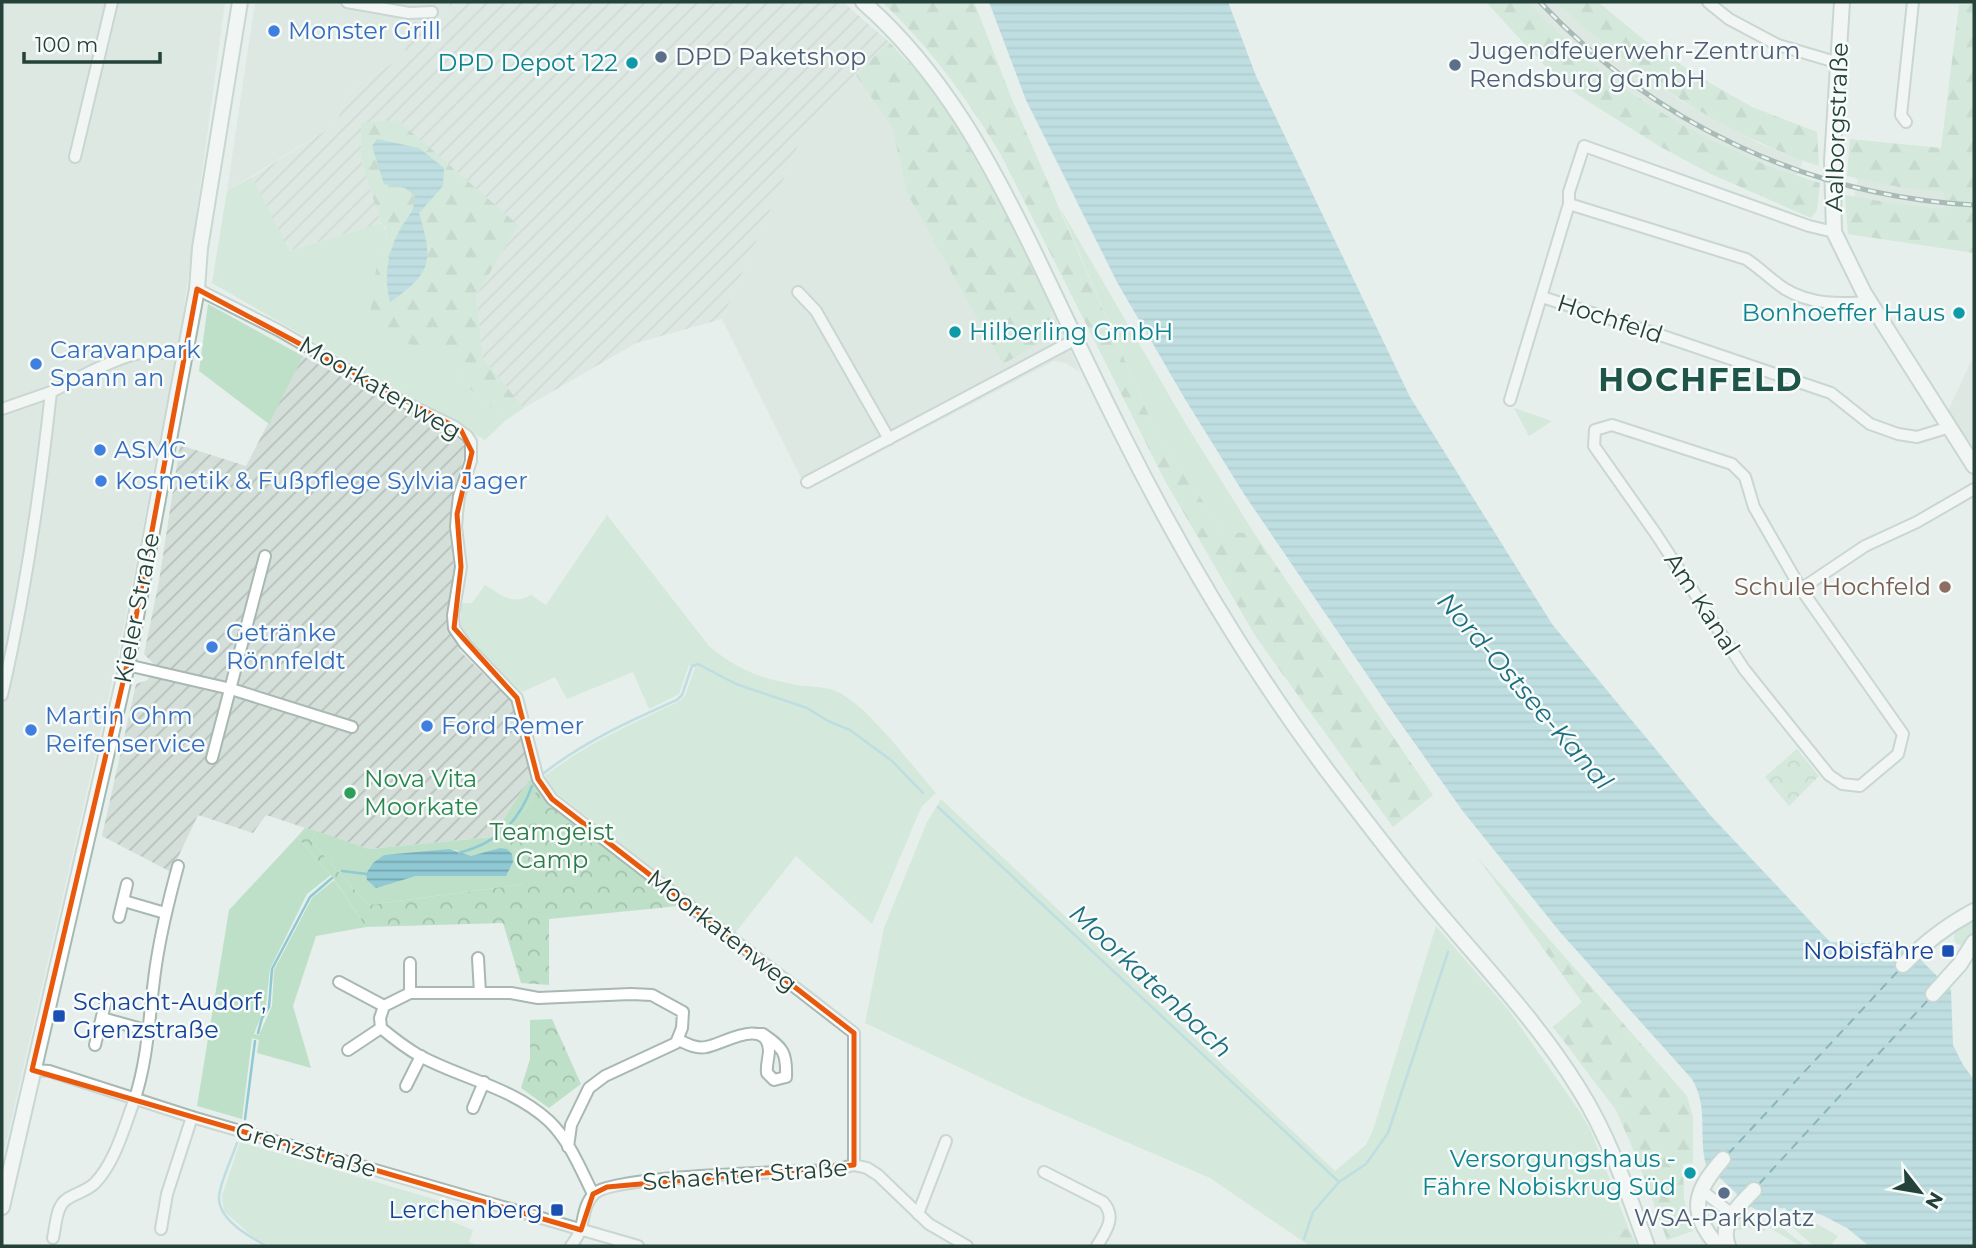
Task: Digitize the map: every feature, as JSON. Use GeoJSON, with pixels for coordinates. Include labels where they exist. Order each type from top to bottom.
{"type":"FeatureCollection","features":[{"type":"Feature","properties":{"kind":"main road","name":"Kieler Straße"},"geometry":{"type":"LineString","coordinates":[[2,1208],[127,664],[197,289],[202,235],[240,2]]}},
{"type":"Feature","properties":{"kind":"main road"},"geometry":{"type":"LineString","coordinates":[[863,2],[904,41],[931,73],[986,156],[1121,432],[1186,556],[1258,672],[1332,778],[1383,844],[1508,993],[1578,1087],[1614,1156],[1647,1246]]}},
{"type":"Feature","properties":{"kind":"main road","name":"Aalborgstraße"},"geometry":{"type":"LineString","coordinates":[[1842,2],[1832,161],[1834,232],[1870,302],[1974,466]]}},
{"type":"Feature","properties":{"kind":"main road"},"geometry":{"type":"LineString","coordinates":[[1903,965],[1942,928],[1974,911]]}},
{"type":"Feature","properties":{"kind":"main road"},"geometry":{"type":"LineString","coordinates":[[1933,994],[1974,942]]}},
{"type":"Feature","properties":{"kind":"main road"},"geometry":{"type":"LineString","coordinates":[[1718,1246],[1698,1212],[1700,1189],[1723,1159]]}},
{"type":"Feature","properties":{"kind":"main road"},"geometry":{"type":"LineString","coordinates":[[1728,1246],[1724,1234],[1727,1222],[1754,1190]]}},
{"type":"Feature","properties":{"kind":"street"},"geometry":{"type":"LineString","coordinates":[[75,157],[112,2]]}},
{"type":"Feature","properties":{"kind":"street"},"geometry":{"type":"LineString","coordinates":[[352,2],[409,13],[432,12]]}},
{"type":"Feature","properties":{"kind":"street"},"geometry":{"type":"LineString","coordinates":[[1709,2],[1729,19],[1779,45],[1839,63]]}},
{"type":"Feature","properties":{"kind":"street"},"geometry":{"type":"LineString","coordinates":[[1906,122],[1901,115],[1913,2]]}},
{"type":"Feature","properties":{"kind":"street","name":"Hochfeld"},"geometry":{"type":"LineString","coordinates":[[1510,400],[1584,146],[1809,226],[1834,232]]}},
{"type":"Feature","properties":{"kind":"street"},"geometry":{"type":"LineString","coordinates":[[1569,204],[1746,259],[1784,288],[1800,296],[1840,304],[1870,302]]}},
{"type":"Feature","properties":{"kind":"street","name":"Moorkatenweg"},"geometry":{"type":"LineString","coordinates":[[197,289],[278,330],[400,400],[454,426],[467,436],[471,443],[471,461],[459,496],[457,514],[461,567],[453,615],[454,628],[465,644],[517,698],[538,779],[562,808],[855,1033],[854,1165]]}},
{"type":"Feature","properties":{"kind":"street"},"geometry":{"type":"LineString","coordinates":[[798,292],[816,311],[889,439]]}},
{"type":"Feature","properties":{"kind":"street","name":"Hochfeld"},"geometry":{"type":"LineString","coordinates":[[1542,297],[1831,393],[1870,424],[1898,434],[1917,437],[1950,426]]}},
{"type":"Feature","properties":{"kind":"street"},"geometry":{"type":"LineString","coordinates":[[807,482],[1076,339]]}},
{"type":"Feature","properties":{"kind":"street"},"geometry":{"type":"LineString","coordinates":[[2,409],[51,392],[139,353],[167,352],[185,356]]}},
{"type":"Feature","properties":{"kind":"street"},"geometry":{"type":"LineString","coordinates":[[2,695],[24,584],[45,450],[51,392]]}},
{"type":"Feature","properties":{"kind":"street","name":"Am Kanal"},"geometry":{"type":"LineString","coordinates":[[1612,425],[1732,464],[1745,477],[1754,508],[1801,589],[1903,734],[1898,754],[1860,786],[1842,784],[1829,775],[1744,669],[1656,534],[1594,446],[1595,430],[1612,425]]}},
{"type":"Feature","properties":{"kind":"street"},"geometry":{"type":"LineString","coordinates":[[1801,589],[1866,546],[1917,522],[1974,489]]}},
{"type":"Feature","properties":{"kind":"street"},"geometry":{"type":"LineString","coordinates":[[212,758],[265,556]]}},
{"type":"Feature","properties":{"kind":"street"},"geometry":{"type":"LineString","coordinates":[[127,664],[231,690],[352,727]]}},
{"type":"Feature","properties":{"kind":"street"},"geometry":{"type":"LineString","coordinates":[[53,1238],[59,1208],[65,1200],[95,1182],[111,1158],[134,1100],[146,1058],[165,913],[178,866]]}},
{"type":"Feature","properties":{"kind":"street"},"geometry":{"type":"LineString","coordinates":[[119,917],[127,884]]}},
{"type":"Feature","properties":{"kind":"street"},"geometry":{"type":"LineString","coordinates":[[124,901],[165,913]]}},
{"type":"Feature","properties":{"kind":"street"},"geometry":{"type":"LineString","coordinates":[[478,958],[480,993]]}},
{"type":"Feature","properties":{"kind":"street"},"geometry":{"type":"LineString","coordinates":[[410,963],[410,993]]}},
{"type":"Feature","properties":{"kind":"street"},"geometry":{"type":"LineString","coordinates":[[339,982],[384,1006]]}},
{"type":"Feature","properties":{"kind":"street"},"geometry":{"type":"LineString","coordinates":[[571,1246],[581,1230],[584,1211],[593,1194],[568,1147],[550,1123],[515,1096],[421,1056],[381,1028],[380,1018],[384,1006],[410,993],[511,993],[538,998],[652,995],[683,1012],[679,1040]]}},
{"type":"Feature","properties":{"kind":"street"},"geometry":{"type":"LineString","coordinates":[[95,1045],[106,1000]]}},
{"type":"Feature","properties":{"kind":"street"},"geometry":{"type":"LineString","coordinates":[[102,1018],[149,1031]]}},
{"type":"Feature","properties":{"kind":"street"},"geometry":{"type":"LineString","coordinates":[[348,1050],[381,1028]]}},
{"type":"Feature","properties":{"kind":"street"},"geometry":{"type":"LineString","coordinates":[[679,1040],[691,1046],[706,1048],[747,1034],[757,1034]]}},
{"type":"Feature","properties":{"kind":"street"},"geometry":{"type":"LineString","coordinates":[[568,1147],[571,1125],[589,1088],[606,1076],[679,1040]]}},
{"type":"Feature","properties":{"kind":"street"},"geometry":{"type":"LineString","coordinates":[[407,1086],[421,1056]]}},
{"type":"Feature","properties":{"kind":"street","name":"Grenzstraße"},"geometry":{"type":"LineString","coordinates":[[32,1070],[49,1071],[134,1100],[638,1246]]}},
{"type":"Feature","properties":{"kind":"street"},"geometry":{"type":"LineString","coordinates":[[473,1108],[484,1082]]}},
{"type":"Feature","properties":{"kind":"street"},"geometry":{"type":"LineString","coordinates":[[161,1229],[167,1194],[192,1117]]}},
{"type":"Feature","properties":{"kind":"street"},"geometry":{"type":"LineString","coordinates":[[918,1214],[946,1141]]}},
{"type":"Feature","properties":{"kind":"street","name":"Schachter Straße"},"geometry":{"type":"LineString","coordinates":[[593,1194],[607,1186],[693,1176],[834,1170],[854,1165],[867,1168],[878,1175],[918,1214],[947,1236],[967,1246]]}},
{"type":"Feature","properties":{"kind":"street"},"geometry":{"type":"LineString","coordinates":[[1044,1172],[1103,1202],[1109,1208],[1111,1222],[1097,1246]]}},
{"type":"Feature","properties":{"kind":"street"},"geometry":{"type":"LineString","coordinates":[[1700,1189],[1732,1214]]}},
{"type":"Feature","properties":{"kind":"highlighted area"},"geometry":{"type":"Polygon","coordinates":[[[197,289],[461,430],[472,452],[457,514],[461,567],[454,628],[517,698],[538,779],[552,799],[854,1033],[854,1165],[607,1187],[593,1194],[581,1230],[32,1070],[127,665],[197,289]]]}},
{"type":"Feature","properties":{"kind":"shaded area"},"geometry":{"type":"Polygon","coordinates":[[[2,2],[225,2],[180,337],[117,661],[2,1161],[2,2]]]}},
{"type":"Feature","properties":{"kind":"shaded area"},"geometry":{"type":"Polygon","coordinates":[[[255,2],[450,2],[446,23],[411,21],[404,56],[347,93],[336,124],[227,191],[255,2]]]}},
{"type":"Feature","properties":{"kind":"shaded area"},"geometry":{"type":"Polygon","coordinates":[[[450,2],[843,2],[889,42],[807,125],[722,319],[636,343],[524,408],[483,358],[476,296],[517,225],[398,120],[361,124],[361,161],[381,223],[288,251],[252,177],[336,124],[347,93],[404,56],[411,21],[446,23],[450,2]]]}},
{"type":"Feature","properties":{"kind":"shaded area"},"geometry":{"type":"Polygon","coordinates":[[[1528,2],[1556,2],[1611,51],[1681,101],[1760,144],[1803,160],[1797,176],[1722,147],[1673,121],[1598,68],[1564,40],[1528,2]]]}},
{"type":"Feature","properties":{"kind":"shaded area"},"geometry":{"type":"Polygon","coordinates":[[[856,75],[892,127],[907,193],[1051,323],[1051,308],[1080,372],[1066,363],[1054,361],[807,490],[722,319],[807,124],[856,75]]]}},
{"type":"Feature","properties":{"kind":"shaded area"},"geometry":{"type":"Polygon","coordinates":[[[1858,178],[1903,188],[1944,192],[1970,212],[1854,197],[1858,178]]]}},
{"type":"Feature","properties":{"kind":"shaded area"},"geometry":{"type":"Polygon","coordinates":[[[1974,355],[1974,448],[1948,411],[1974,355]]]}},
{"type":"Feature","properties":{"kind":"shaded area"},"geometry":{"type":"Polygon","coordinates":[[[303,356],[460,440],[464,446],[465,454],[452,496],[449,526],[454,568],[450,628],[460,651],[513,703],[532,775],[492,837],[369,849],[266,815],[253,833],[198,815],[171,872],[102,836],[136,684],[148,680],[153,663],[144,654],[159,581],[180,445],[246,466],[303,356]]]}},
{"type":"Feature","properties":{"kind":"green space"},"geometry":{"type":"Polygon","coordinates":[[[882,2],[974,2],[1011,97],[1156,432],[1224,532],[1254,533],[1433,795],[1393,827],[1256,637],[1164,479],[988,134],[932,55],[882,2]]]}},
{"type":"Feature","properties":{"kind":"green space"},"geometry":{"type":"Polygon","coordinates":[[[1486,2],[1528,2],[1591,62],[1662,112],[1738,153],[1820,183],[1817,210],[1811,218],[1711,174],[1659,146],[1578,95],[1545,66],[1486,2]]]}},
{"type":"Feature","properties":{"kind":"green space"},"geometry":{"type":"Polygon","coordinates":[[[1556,2],[1598,2],[1644,40],[1696,75],[1752,107],[1817,132],[1819,166],[1747,136],[1679,98],[1616,53],[1556,2]]]}},
{"type":"Feature","properties":{"kind":"green space"},"geometry":{"type":"Polygon","coordinates":[[[1974,4],[1974,253],[1848,234],[1845,195],[1946,209],[1944,192],[1903,188],[1847,176],[1850,139],[1941,148],[1959,5],[1974,4]]]}},
{"type":"Feature","properties":{"kind":"green space"},"geometry":{"type":"Polygon","coordinates":[[[889,42],[934,90],[957,127],[1006,213],[1051,308],[1050,332],[1045,340],[1003,364],[907,193],[892,127],[856,75],[889,42]]]}},
{"type":"Feature","properties":{"kind":"green space"},"geometry":{"type":"Polygon","coordinates":[[[398,120],[518,225],[476,296],[483,358],[524,408],[506,420],[462,382],[433,326],[420,349],[369,324],[378,253],[387,235],[361,161],[361,123],[398,120]]]}},
{"type":"Feature","properties":{"kind":"green space"},"geometry":{"type":"Polygon","coordinates":[[[252,177],[289,251],[381,223],[386,234],[378,253],[433,325],[462,382],[506,420],[485,440],[212,283],[227,191],[252,177]]]}},
{"type":"Feature","properties":{"kind":"green space"},"geometry":{"type":"Polygon","coordinates":[[[1060,208],[1187,426],[1254,533],[1224,532],[1156,432],[1060,208]]]}},
{"type":"Feature","properties":{"kind":"green space"},"geometry":{"type":"Polygon","coordinates":[[[208,304],[303,356],[269,424],[199,371],[208,304]]]}},
{"type":"Feature","properties":{"kind":"green space"},"geometry":{"type":"Polygon","coordinates":[[[1514,408],[1552,421],[1529,436],[1514,408]]]}},
{"type":"Feature","properties":{"kind":"green space"},"geometry":{"type":"Polygon","coordinates":[[[607,515],[709,646],[739,667],[760,676],[828,689],[851,700],[890,738],[936,793],[922,806],[872,924],[796,856],[735,933],[550,788],[545,776],[576,754],[678,702],[685,696],[695,668],[689,665],[679,694],[649,709],[633,672],[567,699],[555,677],[522,692],[466,637],[461,628],[461,603],[472,603],[485,585],[507,598],[518,599],[531,595],[546,605],[607,515]]]}},
{"type":"Feature","properties":{"kind":"green space"},"geometry":{"type":"Polygon","coordinates":[[[1797,749],[1819,776],[1789,806],[1765,777],[1797,749]]]}},
{"type":"Feature","properties":{"kind":"green space"},"geometry":{"type":"Polygon","coordinates":[[[532,775],[538,789],[505,840],[522,855],[525,884],[368,905],[311,841],[316,831],[369,849],[492,837],[532,775]],[[456,850],[384,855],[403,879],[416,876],[506,876],[456,850]]]}},
{"type":"Feature","properties":{"kind":"green space","name":"Teamgeist Camp"},"geometry":{"type":"Polygon","coordinates":[[[538,789],[545,800],[679,906],[549,919],[549,985],[521,983],[503,923],[366,927],[331,875],[297,837],[305,828],[316,831],[311,841],[368,905],[524,884],[522,855],[505,840],[538,789]]]}},
{"type":"Feature","properties":{"kind":"green space"},"geometry":{"type":"Polygon","coordinates":[[[941,799],[1335,1171],[1366,1145],[1373,1130],[1436,926],[1510,1012],[1578,1109],[1591,1131],[1628,1227],[1596,1246],[1310,1246],[1210,1178],[1020,1096],[865,1023],[884,928],[927,822],[941,799]]]}},
{"type":"Feature","properties":{"kind":"green space"},"geometry":{"type":"Polygon","coordinates":[[[297,837],[331,875],[307,894],[270,969],[266,1005],[254,1034],[259,1035],[272,1006],[274,970],[312,898],[334,880],[366,927],[316,936],[293,1006],[311,1068],[257,1053],[259,1040],[252,1038],[242,1119],[197,1106],[229,910],[297,837]]]}},
{"type":"Feature","properties":{"kind":"green space"},"geometry":{"type":"Polygon","coordinates":[[[1477,857],[1687,1096],[1693,1117],[1693,1163],[1683,1164],[1684,1199],[1693,1231],[1667,1240],[1616,1110],[1553,1027],[1582,1002],[1477,857]]]}},
{"type":"Feature","properties":{"kind":"green space"},"geometry":{"type":"Polygon","coordinates":[[[1974,921],[1974,939],[1964,946],[1957,944],[1954,940],[1955,932],[1974,921]]]}},
{"type":"Feature","properties":{"kind":"green space"},"geometry":{"type":"Polygon","coordinates":[[[552,1019],[581,1084],[549,1108],[521,1088],[530,1059],[530,1020],[552,1019]]]}},
{"type":"Feature","properties":{"kind":"green space"},"geometry":{"type":"Polygon","coordinates":[[[240,1142],[454,1205],[448,1220],[473,1230],[469,1242],[479,1246],[271,1246],[252,1236],[224,1211],[222,1196],[240,1142]]]}},
{"type":"Feature","properties":{"kind":"green space"},"geometry":{"type":"Polygon","coordinates":[[[1783,1219],[1812,1221],[1838,1236],[1830,1246],[1814,1246],[1783,1219]]]}},
{"type":"Feature","properties":{"kind":"green space"},"geometry":{"type":"Polygon","coordinates":[[[1774,1221],[1805,1246],[1800,1246],[1765,1225],[1765,1231],[1749,1228],[1732,1231],[1734,1222],[1774,1221]]]}},
{"type":"Feature","properties":{"kind":"green space"},"geometry":{"type":"Polygon","coordinates":[[[1628,1227],[1637,1246],[1596,1246],[1628,1227]]]}},
{"type":"Feature","properties":{"kind":"water","name":"Nord-Ostsee-Kanal"},"geometry":{"type":"Polygon","coordinates":[[[989,2],[1228,2],[1256,76],[1410,397],[1552,624],[1711,816],[1830,942],[1901,944],[1908,947],[1951,990],[1953,1045],[1974,1080],[1974,1246],[1869,1246],[1847,1228],[1822,1215],[1787,1211],[1785,1208],[1771,1209],[1770,1212],[1757,1210],[1706,1165],[1702,1111],[1692,1079],[1560,932],[1462,810],[1244,494],[1185,399],[1117,282],[1026,100],[989,2]]]}},
{"type":"Feature","properties":{"kind":"water"},"geometry":{"type":"Polygon","coordinates":[[[377,139],[419,148],[444,168],[443,186],[419,213],[426,243],[426,264],[415,282],[390,302],[387,273],[390,253],[397,235],[413,209],[415,196],[405,188],[384,184],[372,146],[377,139]]]}},
{"type":"Feature","properties":{"kind":"water"},"geometry":{"type":"Polygon","coordinates":[[[500,848],[507,849],[512,854],[513,862],[506,876],[416,876],[376,888],[367,880],[366,874],[373,863],[384,855],[449,849],[471,856],[500,848]]]}},
{"type":"Feature","properties":{"kind":"waterway","name":"Moorkatenbach"},"geometry":{"type":"LineString","coordinates":[[544,773],[592,741],[677,700],[682,695],[692,666],[698,664],[736,684],[807,708],[850,730],[892,761],[923,793]]}},
{"type":"Feature","properties":{"kind":"waterway","name":"Moorkatenbach"},"geometry":{"type":"LineString","coordinates":[[459,853],[484,844],[504,830],[520,811],[532,786]]}},
{"type":"Feature","properties":{"kind":"waterway","name":"Moorkatenbach"},"geometry":{"type":"LineString","coordinates":[[938,807],[1339,1182]]}},
{"type":"Feature","properties":{"kind":"waterway","name":"Moorkatenbach"},"geometry":{"type":"LineString","coordinates":[[342,871],[367,874]]}},
{"type":"Feature","properties":{"kind":"waterway","name":"Moorkatenbach"},"geometry":{"type":"LineString","coordinates":[[258,1033],[262,1018],[269,1007],[272,969],[310,897],[332,878]]}},
{"type":"Feature","properties":{"kind":"waterway"},"geometry":{"type":"LineString","coordinates":[[1304,1239],[1313,1212],[1339,1182],[1366,1164],[1388,1133],[1448,952]]}},
{"type":"Feature","properties":{"kind":"waterway","name":"Moorkatenbach"},"geometry":{"type":"LineString","coordinates":[[245,1119],[255,1041]]}},
{"type":"Feature","properties":{"kind":"waterway","name":"Moorkatenbach"},"geometry":{"type":"LineString","coordinates":[[237,1143],[222,1184],[220,1205],[236,1227],[267,1246]]}},
{"type":"Feature","properties":{"kind":"ferry route"},"geometry":{"type":"LineString","coordinates":[[1728,1154],[1898,971]]}},
{"type":"Feature","properties":{"kind":"ferry route"},"geometry":{"type":"LineString","coordinates":[[1759,1184],[1928,1000]]}},
{"type":"Feature","properties":{"kind":"railway"},"geometry":{"type":"LineString","coordinates":[[1540,2],[1584,45],[1632,84],[1683,117],[1737,146],[1794,169],[1852,186],[1912,199],[1974,205]]}},
{"type":"Feature","properties":{"kind":"place","name":"Monster Grill"},"geometry":{"type":"Point","coordinates":[274,31]}},
{"type":"Feature","properties":{"kind":"place","name":"DPD Paketshop"},"geometry":{"type":"Point","coordinates":[661,57]}},
{"type":"Feature","properties":{"kind":"place","name":"DPD Depot 122"},"geometry":{"type":"Point","coordinates":[632,63]}},
{"type":"Feature","properties":{"kind":"place","name":"Jugendfeuerwehr-Zentrum Rendsburg gGmbH"},"geometry":{"type":"Point","coordinates":[1455,65]}},
{"type":"Feature","properties":{"kind":"place","name":"Bonhoeffer Haus"},"geometry":{"type":"Point","coordinates":[1959,313]}},
{"type":"Feature","properties":{"kind":"place","name":"Hilberling GmbH"},"geometry":{"type":"Point","coordinates":[955,332]}},
{"type":"Feature","properties":{"kind":"place","name":"Caravanpark Spann an"},"geometry":{"type":"Point","coordinates":[36,364]}},
{"type":"Feature","properties":{"kind":"place","name":"ASMC"},"geometry":{"type":"Point","coordinates":[100,450]}},
{"type":"Feature","properties":{"kind":"place","name":"Kosmetik & Fußpflege Sylvia Jager"},"geometry":{"type":"Point","coordinates":[101,481]}},
{"type":"Feature","properties":{"kind":"place","name":"Schule Hochfeld"},"geometry":{"type":"Point","coordinates":[1945,587]}},
{"type":"Feature","properties":{"kind":"place","name":"Getränke Rönnfeldt"},"geometry":{"type":"Point","coordinates":[212,647]}},
{"type":"Feature","properties":{"kind":"place","name":"Ford Remer"},"geometry":{"type":"Point","coordinates":[427,726]}},
{"type":"Feature","properties":{"kind":"place","name":"Martin Ohm Reifenservice"},"geometry":{"type":"Point","coordinates":[31,730]}},
{"type":"Feature","properties":{"kind":"place","name":"Nova Vita Moorkate"},"geometry":{"type":"Point","coordinates":[350,793]}},
{"type":"Feature","properties":{"kind":"place","name":"Nobisfähre"},"geometry":{"type":"Point","coordinates":[1948,951]}},
{"type":"Feature","properties":{"kind":"place","name":"Schacht-Audorf, Grenzstraße"},"geometry":{"type":"Point","coordinates":[59,1016]}},
{"type":"Feature","properties":{"kind":"place","name":"Versorgungshaus - Fähre Nobiskrug Süd"},"geometry":{"type":"Point","coordinates":[1690,1173]}},
{"type":"Feature","properties":{"kind":"place","name":"WSA-Parkplatz"},"geometry":{"type":"Point","coordinates":[1724,1193]}},
{"type":"Feature","properties":{"kind":"place","name":"Lerchenberg"},"geometry":{"type":"Point","coordinates":[557,1210]}},
{"type":"Feature","properties":{"kind":"district","name":"HOCHFELD"},"geometry":{"type":"Point","coordinates":[1701,380]}}]}
